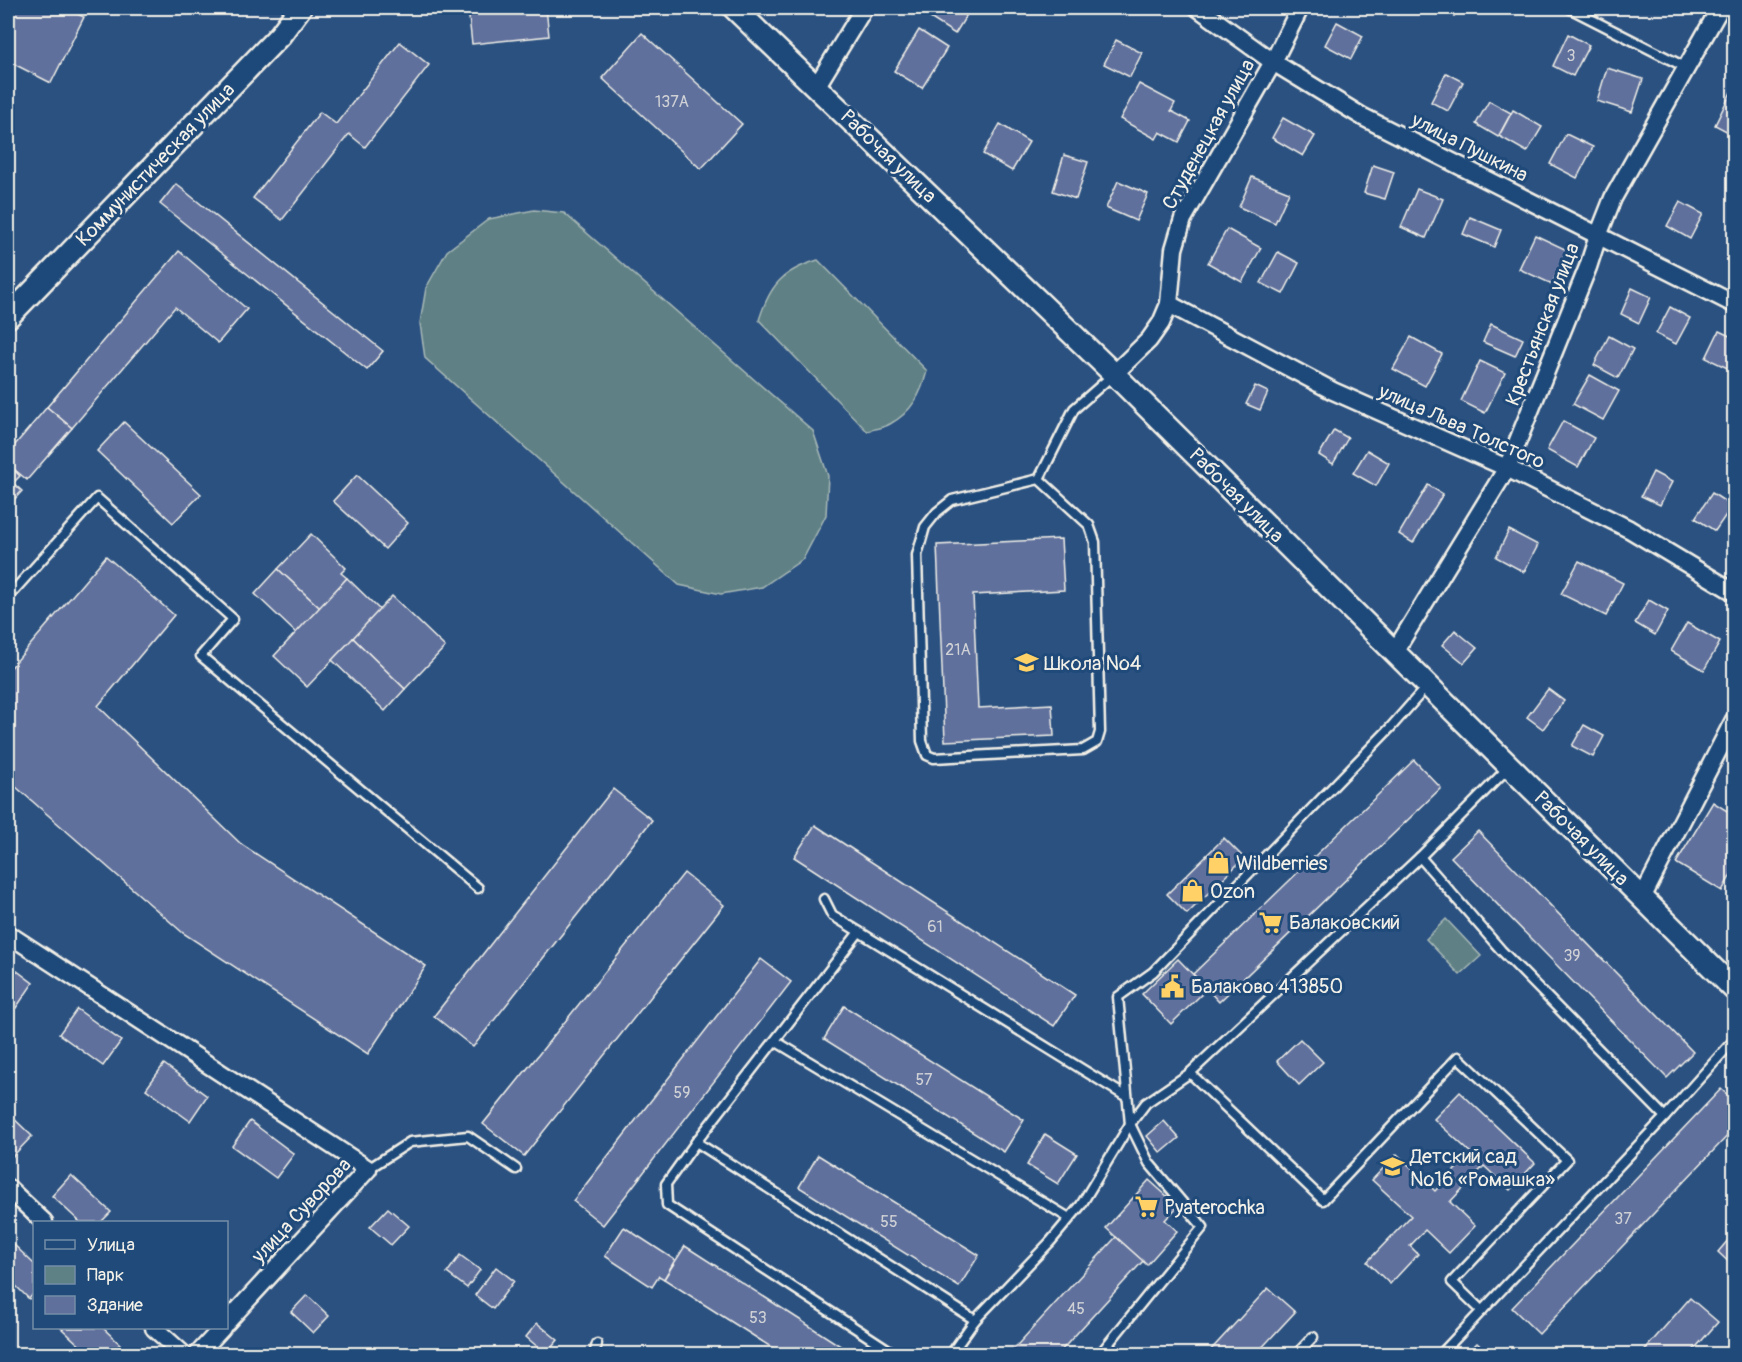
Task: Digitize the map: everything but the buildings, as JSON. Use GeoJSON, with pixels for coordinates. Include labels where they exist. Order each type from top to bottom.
{"type":"FeatureCollection","features":[{"type":"Feature","properties":{"kind":"street","name":"Коммунистическая улица"},"geometry":{"type":"LineString","coordinates":[[8,317],[280,35],[300,8]]}},
{"type":"Feature","properties":{"kind":"street","name":"Рабочая улица"},"geometry":{"type":"LineString","coordinates":[[734,8],[1114,374],[1734,989]]}},
{"type":"Feature","properties":{"kind":"street"},"geometry":{"type":"LineString","coordinates":[[816,87],[864,8]]}},
{"type":"Feature","properties":{"kind":"street","name":"улица Пушкина"},"geometry":{"type":"LineString","coordinates":[[1198,8],[1273,62],[1363,117],[1734,304]]}},
{"type":"Feature","properties":{"kind":"street","name":"Студенецкая улица"},"geometry":{"type":"LineString","coordinates":[[1114,374],[1149,340],[1161,323],[1169,304],[1174,249],[1183,219],[1273,62],[1300,8]]}},
{"type":"Feature","properties":{"kind":"street","name":"Крестьянская улица"},"geometry":{"type":"LineString","coordinates":[[1395,651],[1507,468],[1588,267],[1613,198],[1720,8]]}},
{"type":"Feature","properties":{"kind":"street","name":"улица Льва Толстого"},"geometry":{"type":"LineString","coordinates":[[1169,304],[1333,391],[1507,468],[1629,529],[1734,592]]}},
{"type":"Feature","properties":{"kind":"street"},"geometry":{"type":"LineString","coordinates":[[1642,898],[1734,720]]}},
{"type":"Feature","properties":{"kind":"street"},"geometry":{"type":"LineString","coordinates":[[8,934],[368,1168]]}},
{"type":"Feature","properties":{"kind":"street","name":"улица Суворова"},"geometry":{"type":"LineString","coordinates":[[228,1321],[368,1168]]}},
{"type":"Feature","properties":{"kind":"street"},"geometry":{"type":"LineString","coordinates":[[8,1188],[43,1221]]}},
{"type":"Feature","properties":{"kind":"street"},"geometry":{"type":"LineString","coordinates":[[155,1329],[183,1354]]}},
{"type":"Feature","properties":{"kind":"street"},"geometry":{"type":"LineString","coordinates":[[198,1354],[221,1329]]}},
{"type":"Feature","properties":{"kind":"lane"},"geometry":{"type":"LineString","coordinates":[[1569,8],[1687,68]]}},
{"type":"Feature","properties":{"kind":"lane"},"geometry":{"type":"LineString","coordinates":[[1039,479],[1089,525],[1095,542],[1100,732],[1097,742],[1083,750],[934,758],[927,755],[921,741],[917,555],[925,527],[937,512],[952,500],[1039,479],[1074,410],[1114,374]]}},
{"type":"Feature","properties":{"kind":"lane"},"geometry":{"type":"LineString","coordinates":[[8,597],[97,498],[233,619],[201,656],[478,888]]}},
{"type":"Feature","properties":{"kind":"lane"},"geometry":{"type":"LineString","coordinates":[[1100,1354],[1203,1227],[1149,1163],[1130,1124],[1119,997],[1153,972],[1390,728],[1428,684]]}},
{"type":"Feature","properties":{"kind":"lane"},"geometry":{"type":"LineString","coordinates":[[951,1354],[975,1320],[1050,1242],[1081,1205],[1146,1102],[1190,1073],[1420,857],[1510,767]]}},
{"type":"Feature","properties":{"kind":"lane"},"geometry":{"type":"LineString","coordinates":[[1420,857],[1501,950],[1665,1117]]}},
{"type":"Feature","properties":{"kind":"lane"},"geometry":{"type":"LineString","coordinates":[[824,899],[832,915],[1127,1097]]}},
{"type":"Feature","properties":{"kind":"lane"},"geometry":{"type":"LineString","coordinates":[[859,932],[696,1142],[666,1185],[667,1205],[896,1354]]}},
{"type":"Feature","properties":{"kind":"lane"},"geometry":{"type":"LineString","coordinates":[[1441,1354],[1665,1117],[1734,1040]]}},
{"type":"Feature","properties":{"kind":"lane"},"geometry":{"type":"LineString","coordinates":[[775,1041],[1069,1218]]}},
{"type":"Feature","properties":{"kind":"lane"},"geometry":{"type":"LineString","coordinates":[[1190,1073],[1323,1200],[1458,1057],[1567,1160],[1452,1282],[1482,1311]]}},
{"type":"Feature","properties":{"kind":"lane","name":"улица Суворова"},"geometry":{"type":"LineString","coordinates":[[368,1168],[410,1142],[468,1136],[516,1169]]}},
{"type":"Feature","properties":{"kind":"lane"},"geometry":{"type":"LineString","coordinates":[[696,1142],[975,1320]]}},
{"type":"Feature","properties":{"kind":"lane"},"geometry":{"type":"LineString","coordinates":[[1297,1354],[1313,1337]]}},
{"type":"Feature","properties":{"kind":"lane"},"geometry":{"type":"LineString","coordinates":[[594,1354],[597,1344]]}},
{"type":"Feature","properties":{"kind":"green space"},"geometry":{"type":"Polygon","coordinates":[[[534,210],[564,213],[813,431],[828,476],[826,515],[803,559],[762,587],[721,594],[679,585],[425,358],[420,323],[426,288],[447,251],[489,219],[534,210]]]}},
{"type":"Feature","properties":{"kind":"green space"},"geometry":{"type":"Polygon","coordinates":[[[818,260],[927,371],[922,387],[910,408],[887,425],[867,431],[759,320],[768,297],[779,281],[795,269],[818,260]]]}},
{"type":"Feature","properties":{"kind":"green space"},"geometry":{"type":"Polygon","coordinates":[[[1446,919],[1481,956],[1460,975],[1426,939],[1446,919]]]}},
{"type":"Feature","properties":{"kind":"place","name":"Школа №4"},"geometry":{"type":"Point","coordinates":[1026,663]}},
{"type":"Feature","properties":{"kind":"place","name":"Wildberries"},"geometry":{"type":"Point","coordinates":[1218,863]}},
{"type":"Feature","properties":{"kind":"place","name":"Ozon"},"geometry":{"type":"Point","coordinates":[1192,891]}},
{"type":"Feature","properties":{"kind":"place","name":"Балаковский"},"geometry":{"type":"Point","coordinates":[1271,922]}},
{"type":"Feature","properties":{"kind":"place","name":"Балаково 413850"},"geometry":{"type":"Point","coordinates":[1173,986]}},
{"type":"Feature","properties":{"kind":"place","name":"Детский сад №16 «Ромашка»"},"geometry":{"type":"Point","coordinates":[1392,1167]}},
{"type":"Feature","properties":{"kind":"place","name":"Pyaterochka"},"geometry":{"type":"Point","coordinates":[1146,1207]}}]}
